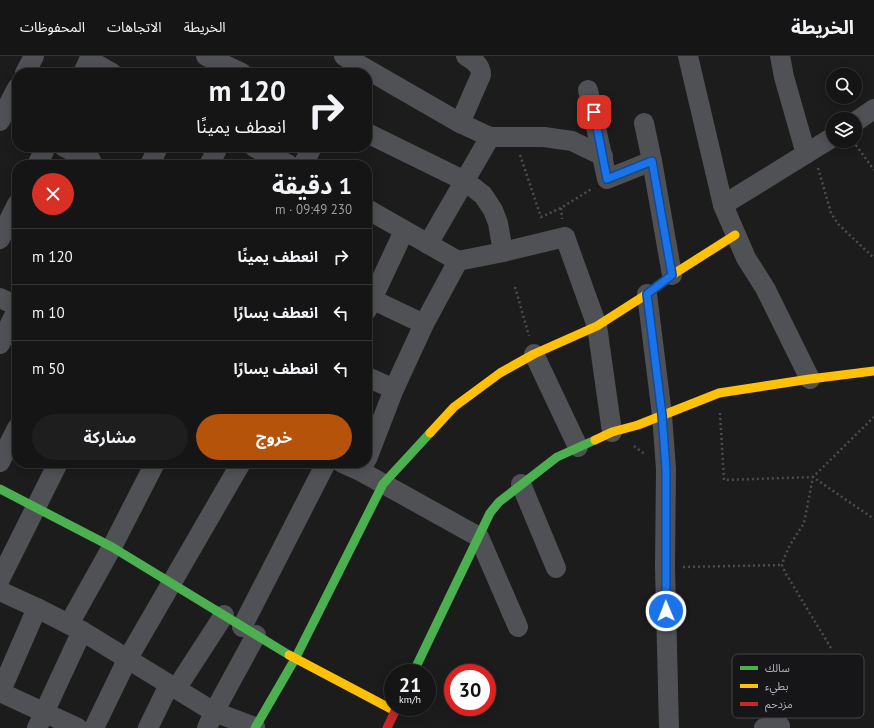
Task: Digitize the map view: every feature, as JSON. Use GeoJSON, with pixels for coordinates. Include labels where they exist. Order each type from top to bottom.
{"type":"FeatureCollection","features":[{"type":"Feature","properties":{"kind":"street"},"geometry":{"type":"LineString","coordinates":[[28,68],[34,56]]}},
{"type":"Feature","properties":{"kind":"street"},"geometry":{"type":"LineString","coordinates":[[206,56],[231,68]]}},
{"type":"Feature","properties":{"kind":"street"},"geometry":{"type":"LineString","coordinates":[[460,123],[481,76],[480,68],[474,61],[466,56]]}},
{"type":"Feature","properties":{"kind":"street"},"geometry":{"type":"LineString","coordinates":[[688,56],[723,205],[746,258],[765,288],[810,379]]}},
{"type":"Feature","properties":{"kind":"street"},"geometry":{"type":"LineString","coordinates":[[780,56],[784,77],[810,152]]}},
{"type":"Feature","properties":{"kind":"street"},"geometry":{"type":"LineString","coordinates":[[85,61],[101,68]]}},
{"type":"Feature","properties":{"kind":"street"},"geometry":{"type":"LineString","coordinates":[[355,63],[364,68]]}},
{"type":"Feature","properties":{"kind":"street"},"geometry":{"type":"LineString","coordinates":[[372,73],[460,123],[490,137],[544,137],[572,141],[603,156]]}},
{"type":"Feature","properties":{"kind":"street"},"geometry":{"type":"LineString","coordinates":[[588,90],[607,179],[652,161]]}},
{"type":"Feature","properties":{"kind":"street"},"geometry":{"type":"LineString","coordinates":[[5,118],[12,100]]}},
{"type":"Feature","properties":{"kind":"street"},"geometry":{"type":"LineString","coordinates":[[862,118],[874,110]]}},
{"type":"Feature","properties":{"kind":"street"},"geometry":{"type":"LineString","coordinates":[[644,123],[672,275]]}},
{"type":"Feature","properties":{"kind":"street"},"geometry":{"type":"LineString","coordinates":[[372,135],[465,180],[483,195],[493,210],[498,222],[503,252]]}},
{"type":"Feature","properties":{"kind":"street"},"geometry":{"type":"LineString","coordinates":[[428,244],[490,137]]}},
{"type":"Feature","properties":{"kind":"street"},"geometry":{"type":"LineString","coordinates":[[723,205],[826,142]]}},
{"type":"Feature","properties":{"kind":"street"},"geometry":{"type":"LineString","coordinates":[[78,152],[92,157]]}},
{"type":"Feature","properties":{"kind":"street"},"geometry":{"type":"LineString","coordinates":[[264,152],[279,160]]}},
{"type":"Feature","properties":{"kind":"street"},"geometry":{"type":"LineString","coordinates":[[0,239],[12,206]]}},
{"type":"Feature","properties":{"kind":"street"},"geometry":{"type":"LineString","coordinates":[[372,212],[458,261],[565,237],[597,326],[612,432]]}},
{"type":"Feature","properties":{"kind":"street"},"geometry":{"type":"LineString","coordinates":[[372,294],[404,230]]}},
{"type":"Feature","properties":{"kind":"street"},"geometry":{"type":"LineString","coordinates":[[0,591],[76,628],[173,687],[211,720],[256,728],[294,659],[383,484],[454,407],[500,373],[534,354],[597,326],[647,294],[672,275],[735,235]]}},
{"type":"Feature","properties":{"kind":"street"},"geometry":{"type":"LineString","coordinates":[[372,447],[394,389],[424,324],[458,261]]}},
{"type":"Feature","properties":{"kind":"street"},"geometry":{"type":"LineString","coordinates":[[647,294],[662,415],[666,469],[665,567],[668,728]]}},
{"type":"Feature","properties":{"kind":"street"},"geometry":{"type":"LineString","coordinates":[[0,298],[12,304]]}},
{"type":"Feature","properties":{"kind":"street"},"geometry":{"type":"LineString","coordinates":[[372,304],[424,324]]}},
{"type":"Feature","properties":{"kind":"street"},"geometry":{"type":"LineString","coordinates":[[0,344],[12,320]]}},
{"type":"Feature","properties":{"kind":"street"},"geometry":{"type":"LineString","coordinates":[[534,354],[578,447]]}},
{"type":"Feature","properties":{"kind":"street"},"geometry":{"type":"LineString","coordinates":[[417,664],[490,513],[499,502],[520,484],[557,457],[612,432],[638,424],[719,393],[874,371]]}},
{"type":"Feature","properties":{"kind":"street"},"geometry":{"type":"LineString","coordinates":[[372,379],[394,389]]}},
{"type":"Feature","properties":{"kind":"street"},"geometry":{"type":"LineString","coordinates":[[0,462],[12,438]]}},
{"type":"Feature","properties":{"kind":"street"},"geometry":{"type":"LineString","coordinates":[[0,579],[56,468]]}},
{"type":"Feature","properties":{"kind":"street"},"geometry":{"type":"LineString","coordinates":[[40,721],[76,628],[112,547],[152,468]]}},
{"type":"Feature","properties":{"kind":"street"},"geometry":{"type":"LineString","coordinates":[[94,728],[127,660],[238,468]]}},
{"type":"Feature","properties":{"kind":"street"},"geometry":{"type":"LineString","coordinates":[[211,720],[249,631],[324,468]]}},
{"type":"Feature","properties":{"kind":"street"},"geometry":{"type":"LineString","coordinates":[[368,468],[383,484],[479,537],[518,628]]}},
{"type":"Feature","properties":{"kind":"street"},"geometry":{"type":"LineString","coordinates":[[520,484],[556,568]]}},
{"type":"Feature","properties":{"kind":"street"},"geometry":{"type":"LineString","coordinates":[[0,489],[112,547],[294,659],[384,703]]}},
{"type":"Feature","properties":{"kind":"street"},"geometry":{"type":"LineString","coordinates":[[37,608],[0,693],[40,721],[78,728]]}},
{"type":"Feature","properties":{"kind":"street"},"geometry":{"type":"LineString","coordinates":[[148,728],[173,687],[224,615]]}},
{"type":"Feature","properties":{"kind":"street"},"geometry":{"type":"LineString","coordinates":[[387,728],[393,716]]}},
{"type":"Feature","properties":{"kind":"path"},"geometry":{"type":"LineString","coordinates":[[514,137],[541,217],[560,208],[607,179]]}},
{"type":"Feature","properties":{"kind":"path"},"geometry":{"type":"LineString","coordinates":[[858,148],[874,170]]}},
{"type":"Feature","properties":{"kind":"path"},"geometry":{"type":"LineString","coordinates":[[810,152],[831,213],[838,224],[874,258]]}},
{"type":"Feature","properties":{"kind":"path"},"geometry":{"type":"LineString","coordinates":[[515,287],[534,354]]}},
{"type":"Feature","properties":{"kind":"path"},"geometry":{"type":"LineString","coordinates":[[719,393],[724,480],[813,477],[874,519]]}},
{"type":"Feature","properties":{"kind":"path"},"geometry":{"type":"LineString","coordinates":[[831,648],[782,565],[790,544],[804,523],[813,477],[874,418]]}},
{"type":"Feature","properties":{"kind":"path"},"geometry":{"type":"LineString","coordinates":[[612,432],[666,469]]}},
{"type":"Feature","properties":{"kind":"path"},"geometry":{"type":"LineString","coordinates":[[665,567],[782,565]]}},
{"type":"Feature","properties":{"kind":"traffic: fast"},"geometry":{"type":"LineString","coordinates":[[255,728],[295,659],[383,484],[430,433]]}},
{"type":"Feature","properties":{"kind":"traffic: fast"},"geometry":{"type":"LineString","coordinates":[[417,664],[490,513],[499,502],[557,457],[595,440]]}},
{"type":"Feature","properties":{"kind":"traffic: fast"},"geometry":{"type":"LineString","coordinates":[[0,489],[112,547],[289,655]]}},
{"type":"Feature","properties":{"kind":"traffic: slow"},"geometry":{"type":"LineString","coordinates":[[430,433],[454,407],[500,373],[534,354],[597,326],[647,294],[672,275],[735,235]]}},
{"type":"Feature","properties":{"kind":"traffic: slow"},"geometry":{"type":"LineString","coordinates":[[595,440],[612,432],[638,425],[719,393],[874,371]]}},
{"type":"Feature","properties":{"kind":"traffic: slow"},"geometry":{"type":"LineString","coordinates":[[289,655],[384,705]]}},
{"type":"Feature","properties":{"kind":"traffic: jam"},"geometry":{"type":"LineString","coordinates":[[387,728],[393,716]]}},
{"type":"Feature","properties":{"kind":"route"},"geometry":{"type":"LineString","coordinates":[[594,112],[607,179],[652,161],[672,275],[647,294],[662,415],[666,469],[666,611]]}}]}
